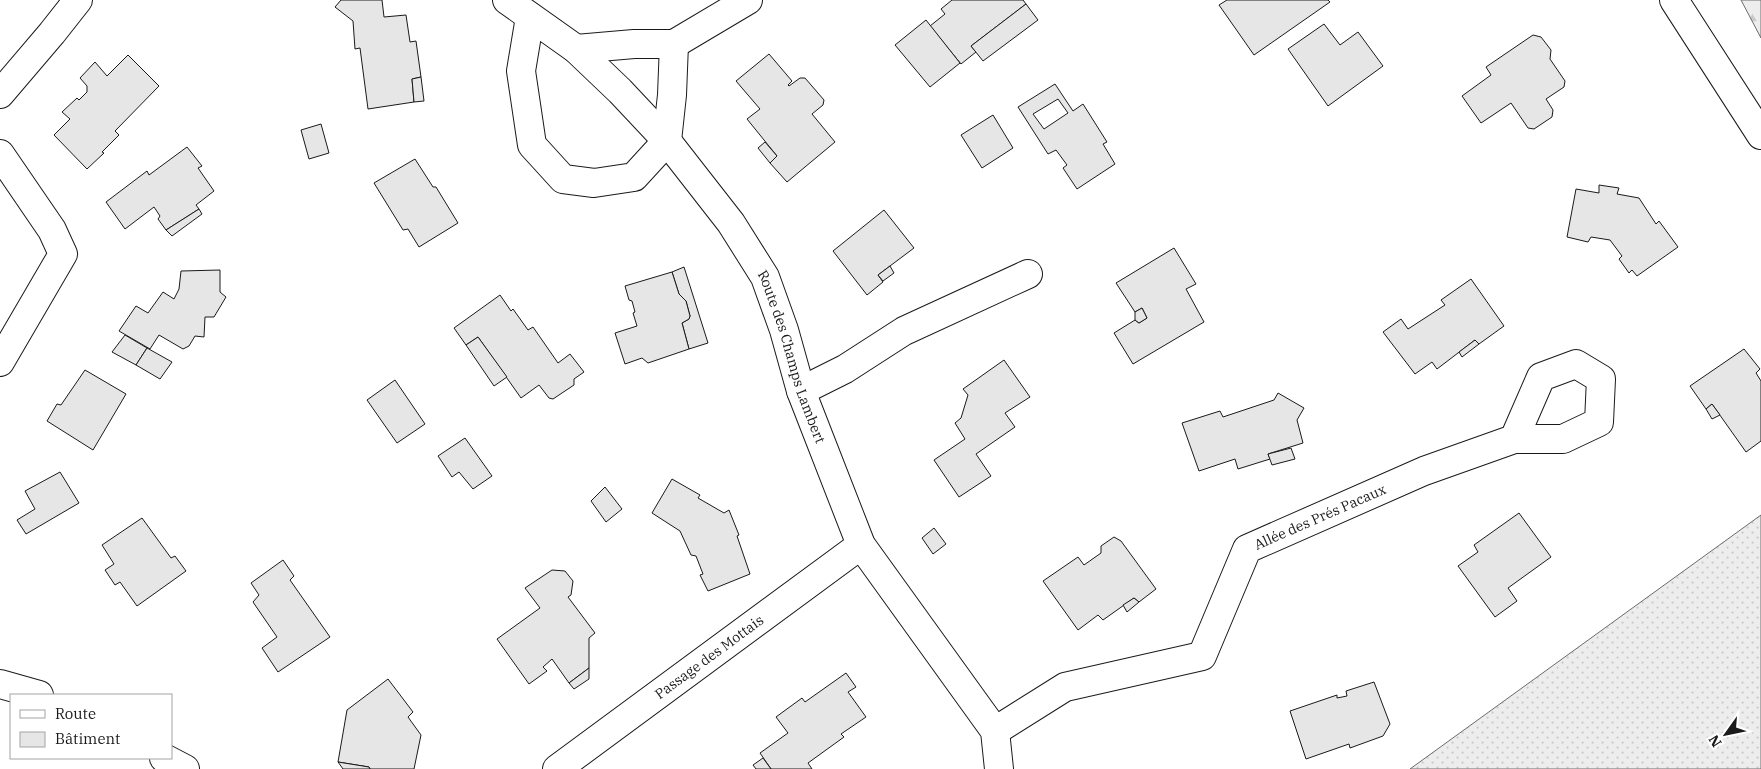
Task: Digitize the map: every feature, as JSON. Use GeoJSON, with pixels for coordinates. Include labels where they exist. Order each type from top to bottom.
{"type":"FeatureCollection","features":[{"type":"Feature","properties":{"kind":"street"},"geometry":{"type":"LineString","coordinates":[[0,94],[78,0]]}},
{"type":"Feature","properties":{"kind":"street","name":"Route des Champs Lambert"},"geometry":{"type":"LineString","coordinates":[[507,0],[576,49],[620,91],[667,141],[731,223],[765,277],[784,330],[801,391],[861,545],[995,731],[999,769]]}},
{"type":"Feature","properties":{"kind":"street"},"geometry":{"type":"LineString","coordinates":[[576,49],[634,44],[674,44],[748,0]]}},
{"type":"Feature","properties":{"kind":"street"},"geometry":{"type":"LineString","coordinates":[[1674,0],[1761,135]]}},
{"type":"Feature","properties":{"kind":"street"},"geometry":{"type":"LineString","coordinates":[[530,17],[521,71],[532,145],[563,180],[594,183],[634,177],[667,141],[672,95],[674,44]]}},
{"type":"Feature","properties":{"kind":"street"},"geometry":{"type":"LineString","coordinates":[[0,154],[52,230],[63,254],[0,362]]}},
{"type":"Feature","properties":{"kind":"street"},"geometry":{"type":"LineString","coordinates":[[801,391],[845,369],[904,331],[1028,274]]}},
{"type":"Feature","properties":{"kind":"street","name":"Allée des Prés Pacaux"},"geometry":{"type":"LineString","coordinates":[[995,731],[1065,686],[1202,656],[1247,549],[1424,471],[1514,439]]}},
{"type":"Feature","properties":{"kind":"street","name":"Passage des Mottais"},"geometry":{"type":"LineString","coordinates":[[557,769],[861,545]]}},
{"type":"Feature","properties":{"kind":"street"},"geometry":{"type":"LineString","coordinates":[[0,684],[35,694]]}},
{"type":"Feature","properties":{"kind":"street"},"geometry":{"type":"LineString","coordinates":[[166,759],[185,769]]}},
{"type":"Feature","properties":{"kind":"green space"},"geometry":{"type":"Polygon","coordinates":[[[1741,0],[1761,0],[1761,38],[1741,0]]]}},
{"type":"Feature","properties":{"kind":"green space"},"geometry":{"type":"Polygon","coordinates":[[[1761,515],[1761,769],[1410,769],[1761,515]]]}},
{"type":"Feature","properties":{"kind":"building"},"geometry":{"type":"Polygon","coordinates":[[[341,0],[382,0],[384,17],[406,15],[410,42],[416,41],[421,77],[412,79],[414,102],[368,109],[360,48],[355,49],[353,21],[335,7],[341,0]]]}},
{"type":"Feature","properties":{"kind":"building"},"geometry":{"type":"Polygon","coordinates":[[[952,0],[1023,0],[1026,4],[971,46],[976,52],[961,64],[930,26],[945,14],[941,9],[952,0]]]}},
{"type":"Feature","properties":{"kind":"building"},"geometry":{"type":"Polygon","coordinates":[[[1227,0],[1328,0],[1330,2],[1254,55],[1219,5],[1227,0]]]}},
{"type":"Feature","properties":{"kind":"building"},"geometry":{"type":"Polygon","coordinates":[[[1026,4],[1038,20],[983,61],[971,46],[1026,4]]]}},
{"type":"Feature","properties":{"kind":"building"},"geometry":{"type":"Polygon","coordinates":[[[926,20],[960,63],[930,87],[895,45],[926,20]]]}},
{"type":"Feature","properties":{"kind":"building"},"geometry":{"type":"Polygon","coordinates":[[[1324,24],[1340,45],[1358,32],[1383,66],[1328,106],[1288,49],[1324,24]]]}},
{"type":"Feature","properties":{"kind":"building"},"geometry":{"type":"Polygon","coordinates":[[[1533,35],[1541,37],[1551,50],[1550,59],[1565,81],[1564,87],[1546,99],[1553,110],[1552,117],[1534,129],[1528,128],[1511,103],[1481,123],[1462,96],[1491,75],[1486,67],[1533,35]]]}},
{"type":"Feature","properties":{"kind":"building"},"geometry":{"type":"Polygon","coordinates":[[[769,54],[792,81],[789,86],[800,78],[805,78],[824,100],[823,105],[812,114],[835,142],[787,182],[770,163],[777,156],[747,119],[760,109],[736,81],[769,54]]]}},
{"type":"Feature","properties":{"kind":"building"},"geometry":{"type":"Polygon","coordinates":[[[128,55],[159,86],[115,131],[119,135],[87,169],[54,135],[70,119],[62,112],[77,98],[79,100],[87,92],[87,86],[80,78],[95,62],[107,76],[128,55]]]}},
{"type":"Feature","properties":{"kind":"building"},"geometry":{"type":"Polygon","coordinates":[[[421,77],[424,101],[414,102],[412,79],[421,77]]]}},
{"type":"Feature","properties":{"kind":"building"},"geometry":{"type":"Polygon","coordinates":[[[1055,84],[1073,111],[1083,104],[1107,142],[1103,144],[1115,164],[1077,189],[1063,168],[1067,165],[1056,150],[1048,154],[1018,107],[1055,84]],[[1058,99],[1033,114],[1044,129],[1068,113],[1058,99]]]}},
{"type":"Feature","properties":{"kind":"building"},"geometry":{"type":"Polygon","coordinates":[[[993,115],[1013,148],[982,168],[961,135],[993,115]]]}},
{"type":"Feature","properties":{"kind":"building"},"geometry":{"type":"Polygon","coordinates":[[[321,124],[329,153],[309,159],[301,130],[321,124]]]}},
{"type":"Feature","properties":{"kind":"building"},"geometry":{"type":"Polygon","coordinates":[[[765,142],[777,156],[770,163],[758,148],[765,142]]]}},
{"type":"Feature","properties":{"kind":"building"},"geometry":{"type":"Polygon","coordinates":[[[187,147],[202,166],[198,168],[214,191],[196,205],[199,209],[166,230],[158,219],[160,216],[154,207],[125,229],[106,202],[147,171],[149,175],[187,147]]]}},
{"type":"Feature","properties":{"kind":"building"},"geometry":{"type":"Polygon","coordinates":[[[415,159],[433,187],[436,187],[458,223],[419,247],[408,229],[403,230],[374,183],[415,159]]]}},
{"type":"Feature","properties":{"kind":"building"},"geometry":{"type":"Polygon","coordinates":[[[1599,185],[1619,188],[1617,194],[1639,198],[1656,224],[1659,221],[1678,247],[1637,276],[1632,270],[1629,273],[1619,259],[1622,256],[1610,240],[1591,237],[1588,242],[1567,237],[1576,189],[1599,193],[1599,185]]]}},
{"type":"Feature","properties":{"kind":"building"},"geometry":{"type":"Polygon","coordinates":[[[199,209],[202,214],[172,236],[166,230],[199,209]]]}},
{"type":"Feature","properties":{"kind":"building"},"geometry":{"type":"Polygon","coordinates":[[[884,210],[914,248],[878,275],[883,282],[867,295],[833,251],[884,210]]]}},
{"type":"Feature","properties":{"kind":"building"},"geometry":{"type":"Polygon","coordinates":[[[1174,248],[1196,284],[1186,289],[1204,322],[1133,364],[1114,333],[1135,320],[1139,323],[1147,318],[1142,308],[1135,312],[1116,283],[1174,248]]]}},
{"type":"Feature","properties":{"kind":"building"},"geometry":{"type":"Polygon","coordinates":[[[890,266],[894,273],[883,281],[878,275],[890,266]]]}},
{"type":"Feature","properties":{"kind":"building"},"geometry":{"type":"Polygon","coordinates":[[[684,267],[708,343],[689,349],[682,323],[689,319],[690,316],[686,301],[679,294],[672,272],[684,267]]]}},
{"type":"Feature","properties":{"kind":"building"},"geometry":{"type":"Polygon","coordinates":[[[220,270],[220,292],[226,297],[214,317],[205,317],[204,337],[195,336],[189,346],[183,349],[159,335],[150,349],[119,331],[136,306],[148,313],[163,292],[174,299],[179,289],[181,271],[220,270]]]}},
{"type":"Feature","properties":{"kind":"building"},"geometry":{"type":"Polygon","coordinates":[[[672,272],[679,294],[686,301],[690,316],[689,319],[682,323],[689,349],[648,363],[642,358],[625,364],[615,333],[637,326],[632,301],[629,300],[625,286],[672,272]]]}},
{"type":"Feature","properties":{"kind":"building"},"geometry":{"type":"Polygon","coordinates":[[[1471,279],[1504,326],[1479,344],[1475,340],[1437,369],[1432,362],[1415,374],[1383,332],[1401,319],[1408,329],[1445,305],[1441,300],[1471,279]]]}},
{"type":"Feature","properties":{"kind":"building"},"geometry":{"type":"Polygon","coordinates":[[[500,295],[528,330],[533,327],[558,363],[570,354],[584,372],[574,379],[574,385],[553,399],[549,398],[539,385],[521,398],[478,337],[466,345],[454,328],[500,295]]]}},
{"type":"Feature","properties":{"kind":"building"},"geometry":{"type":"Polygon","coordinates":[[[1142,308],[1147,318],[1139,323],[1135,320],[1135,312],[1142,308]]]}},
{"type":"Feature","properties":{"kind":"building"},"geometry":{"type":"Polygon","coordinates":[[[125,335],[147,348],[136,365],[112,352],[125,335]]]}},
{"type":"Feature","properties":{"kind":"building"},"geometry":{"type":"Polygon","coordinates":[[[478,337],[507,377],[494,386],[466,345],[478,337]]]}},
{"type":"Feature","properties":{"kind":"building"},"geometry":{"type":"Polygon","coordinates":[[[1475,340],[1479,344],[1462,357],[1459,352],[1475,340]]]}},
{"type":"Feature","properties":{"kind":"building"},"geometry":{"type":"Polygon","coordinates":[[[147,348],[172,362],[160,379],[136,365],[147,348]]]}},
{"type":"Feature","properties":{"kind":"building"},"geometry":{"type":"Polygon","coordinates":[[[1744,349],[1760,369],[1756,373],[1761,381],[1761,441],[1746,452],[1712,404],[1706,409],[1690,386],[1744,349]]]}},
{"type":"Feature","properties":{"kind":"building"},"geometry":{"type":"Polygon","coordinates":[[[1004,360],[1030,397],[1005,413],[1015,427],[976,454],[991,476],[959,497],[934,460],[965,439],[955,423],[961,418],[968,395],[963,389],[1004,360]]]}},
{"type":"Feature","properties":{"kind":"building"},"geometry":{"type":"Polygon","coordinates":[[[85,370],[126,394],[93,450],[47,421],[57,404],[61,405],[85,370]]]}},
{"type":"Feature","properties":{"kind":"building"},"geometry":{"type":"Polygon","coordinates":[[[395,380],[425,424],[397,443],[367,400],[395,380]]]}},
{"type":"Feature","properties":{"kind":"building"},"geometry":{"type":"Polygon","coordinates":[[[1278,393],[1304,408],[1297,420],[1303,443],[1268,454],[1270,459],[1238,469],[1235,459],[1199,471],[1182,423],[1220,411],[1223,417],[1274,400],[1278,393]]]}},
{"type":"Feature","properties":{"kind":"building"},"geometry":{"type":"Polygon","coordinates":[[[1712,404],[1720,415],[1712,419],[1706,409],[1712,404]]]}},
{"type":"Feature","properties":{"kind":"building"},"geometry":{"type":"Polygon","coordinates":[[[465,438],[492,476],[473,489],[459,472],[452,477],[438,456],[465,438]]]}},
{"type":"Feature","properties":{"kind":"building"},"geometry":{"type":"Polygon","coordinates":[[[1291,448],[1295,459],[1272,465],[1268,454],[1291,448]]]}},
{"type":"Feature","properties":{"kind":"building"},"geometry":{"type":"Polygon","coordinates":[[[60,472],[79,503],[26,534],[17,520],[35,509],[25,491],[60,472]]]}},
{"type":"Feature","properties":{"kind":"building"},"geometry":{"type":"Polygon","coordinates":[[[672,479],[700,495],[698,498],[724,513],[729,510],[739,535],[737,536],[750,574],[708,591],[700,575],[703,574],[696,556],[691,555],[680,531],[652,513],[672,479]]]}},
{"type":"Feature","properties":{"kind":"building"},"geometry":{"type":"Polygon","coordinates":[[[605,487],[622,509],[606,522],[591,501],[605,487]]]}},
{"type":"Feature","properties":{"kind":"building"},"geometry":{"type":"Polygon","coordinates":[[[1519,513],[1551,557],[1508,588],[1517,601],[1495,617],[1458,566],[1478,552],[1474,545],[1519,513]]]}},
{"type":"Feature","properties":{"kind":"building"},"geometry":{"type":"Polygon","coordinates":[[[142,518],[171,558],[175,556],[186,571],[137,606],[120,582],[115,585],[105,570],[114,564],[102,545],[142,518]]]}},
{"type":"Feature","properties":{"kind":"building"},"geometry":{"type":"Polygon","coordinates":[[[934,528],[946,544],[933,554],[922,538],[934,528]]]}},
{"type":"Feature","properties":{"kind":"building"},"geometry":{"type":"Polygon","coordinates":[[[1114,537],[1121,541],[1156,589],[1139,602],[1134,598],[1103,620],[1098,615],[1078,630],[1043,581],[1078,557],[1084,565],[1101,553],[1101,546],[1114,537]]]}},
{"type":"Feature","properties":{"kind":"building"},"geometry":{"type":"Polygon","coordinates":[[[283,560],[294,576],[290,580],[330,637],[278,672],[262,648],[277,637],[253,602],[259,595],[251,583],[283,560]]]}},
{"type":"Feature","properties":{"kind":"building"},"geometry":{"type":"Polygon","coordinates":[[[552,570],[565,571],[573,581],[571,595],[568,597],[595,633],[589,638],[589,668],[569,683],[552,659],[543,667],[547,671],[529,684],[497,639],[540,608],[525,588],[552,570]]]}},
{"type":"Feature","properties":{"kind":"building"},"geometry":{"type":"Polygon","coordinates":[[[1134,598],[1139,602],[1127,612],[1123,605],[1134,598]]]}},
{"type":"Feature","properties":{"kind":"building"},"geometry":{"type":"Polygon","coordinates":[[[589,668],[589,679],[574,689],[569,683],[589,668]]]}},
{"type":"Feature","properties":{"kind":"building"},"geometry":{"type":"Polygon","coordinates":[[[846,673],[856,687],[848,692],[866,717],[841,734],[844,737],[808,763],[812,769],[771,769],[760,753],[788,733],[776,717],[802,698],[805,702],[846,673]]]}},
{"type":"Feature","properties":{"kind":"building"},"geometry":{"type":"Polygon","coordinates":[[[388,679],[413,712],[408,717],[421,735],[414,769],[370,769],[369,767],[338,762],[347,710],[388,679]]]}},
{"type":"Feature","properties":{"kind":"building"},"geometry":{"type":"Polygon","coordinates":[[[1374,682],[1390,724],[1383,736],[1350,748],[1349,744],[1306,759],[1290,711],[1337,695],[1337,698],[1347,696],[1346,691],[1374,682]]]}},
{"type":"Feature","properties":{"kind":"building"},"geometry":{"type":"Polygon","coordinates":[[[763,758],[771,769],[756,769],[753,765],[763,758]]]}},
{"type":"Feature","properties":{"kind":"building"},"geometry":{"type":"Polygon","coordinates":[[[338,762],[369,767],[370,769],[343,769],[338,762]]]}}]}
